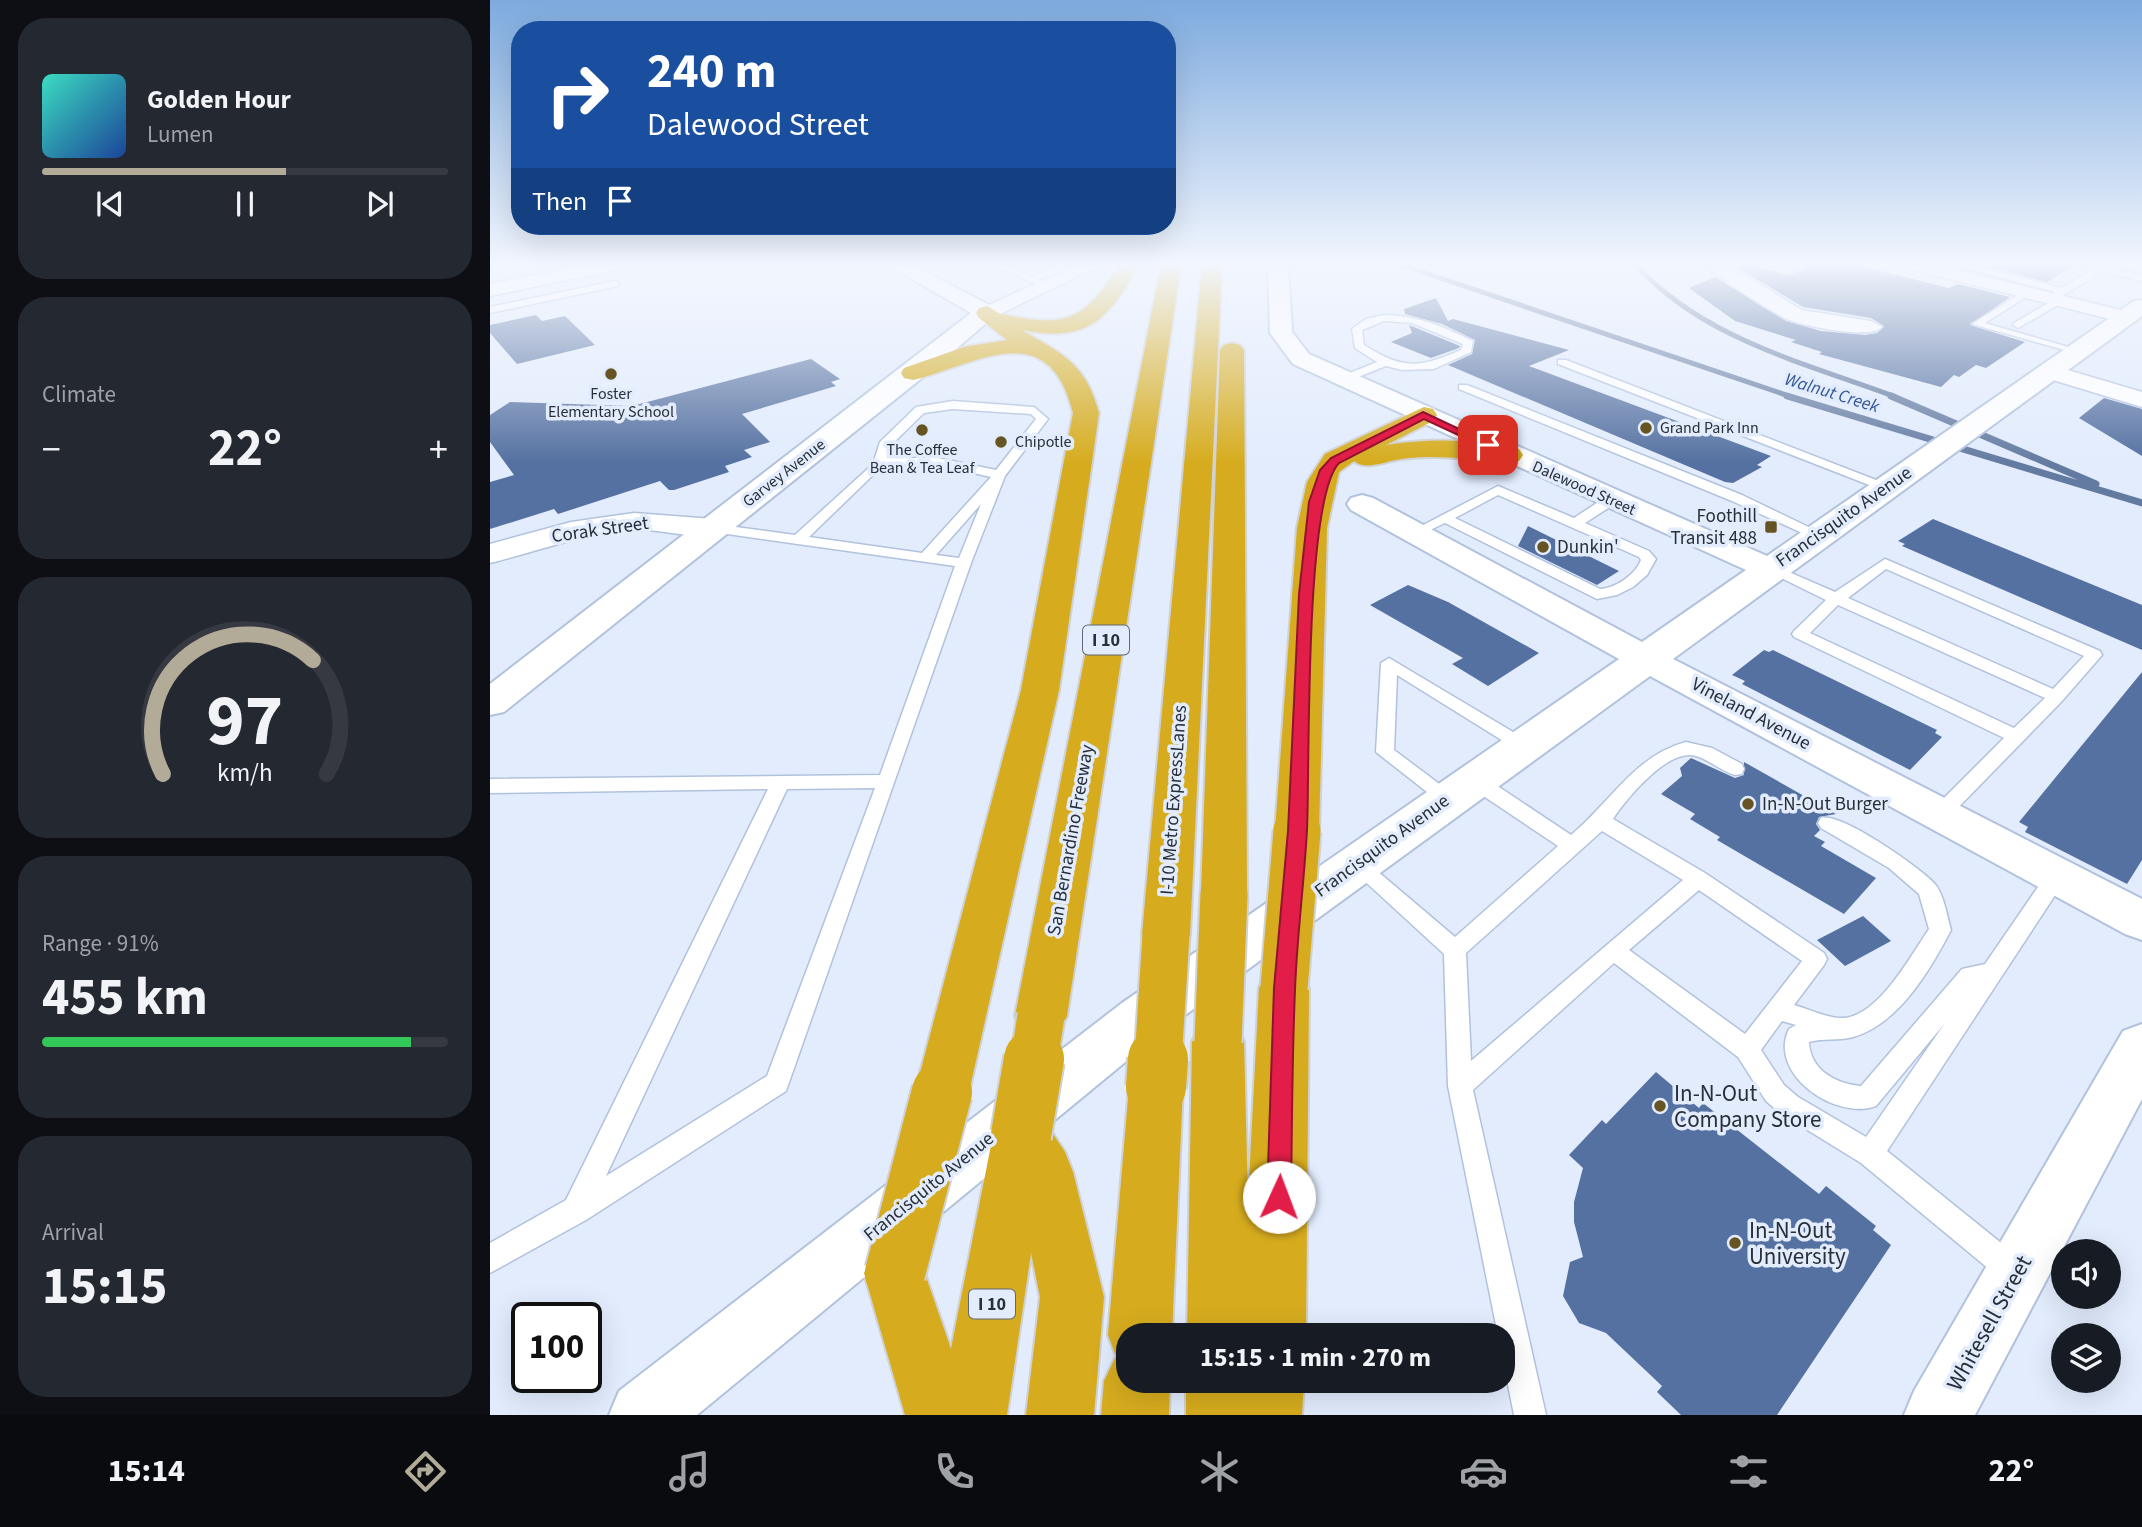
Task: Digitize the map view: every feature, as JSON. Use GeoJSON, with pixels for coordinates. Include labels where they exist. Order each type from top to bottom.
{"type":"FeatureCollection","features":[{"type":"Feature","properties":{"kind":"highway"},"geometry":{"type":"LineString","coordinates":[[939,1415],[895,1273],[1040,690],[1086,413],[1083,397],[1071,370],[1008,331]]}},
{"type":"Feature","properties":{"kind":"highway","name":"San Bernardino Freeway"},"geometry":{"type":"LineString","coordinates":[[973,1415],[1025,1167],[1041,1016],[1160,331]]}},
{"type":"Feature","properties":{"kind":"highway","name":"I-10 Metro ExpressLanes"},"geometry":{"type":"LineString","coordinates":[[1141,1323],[1171,828],[1207,331]]}},
{"type":"Feature","properties":{"kind":"highway"},"geometry":{"type":"LineString","coordinates":[[1219,1323],[1218,1041],[1224,894],[1232,331]]}},
{"type":"Feature","properties":{"kind":"highway"},"geometry":{"type":"LineString","coordinates":[[913,373],[965,352],[988,347],[1026,348],[1057,360]]}},
{"type":"Feature","properties":{"kind":"highway"},"geometry":{"type":"LineString","coordinates":[[1274,1323],[1284,988],[1297,831],[1311,528],[1321,482],[1326,470],[1335,460],[1423,415]]}},
{"type":"Feature","properties":{"kind":"highway"},"geometry":{"type":"LineString","coordinates":[[1321,482],[1357,461],[1408,449],[1436,448],[1509,455]]}},
{"type":"Feature","properties":{"kind":"highway"},"geometry":{"type":"LineString","coordinates":[[1025,1167],[1072,1297],[1060,1415]]}},
{"type":"Feature","properties":{"kind":"highway"},"geometry":{"type":"LineString","coordinates":[[1135,1415],[1136,1393]]}},
{"type":"Feature","properties":{"kind":"highway"},"geometry":{"type":"LineString","coordinates":[[1219,1393],[1220,1415]]}},
{"type":"Feature","properties":{"kind":"highway"},"geometry":{"type":"LineString","coordinates":[[1268,1415],[1270,1393]]}},
{"type":"Feature","properties":{"kind":"street","name":"Garvey Avenue"},"geometry":{"type":"LineString","coordinates":[[496,693],[913,373],[960,331]]}},
{"type":"Feature","properties":{"kind":"street","name":"Dalewood Street"},"geometry":{"type":"LineString","coordinates":[[1281,331],[1301,359],[1509,455],[1770,569]]}},
{"type":"Feature","properties":{"kind":"street","name":"Francisquito Avenue"},"geometry":{"type":"LineString","coordinates":[[643,1415],[1140,1019],[1644,658],[2113,331]]}},
{"type":"Feature","properties":{"kind":"street"},"geometry":{"type":"LineString","coordinates":[[2051,372],[2142,400]]}},
{"type":"Feature","properties":{"kind":"street","name":"Vineland Avenue"},"geometry":{"type":"LineString","coordinates":[[1362,504],[1430,526],[1644,658],[1940,814],[2140,915]]}},
{"type":"Feature","properties":{"kind":"street","name":"Corak Street"},"geometry":{"type":"LineString","coordinates":[[490,554],[532,540],[628,523],[652,521],[713,528]]}},
{"type":"Feature","properties":{"kind":"street","name":"Whitesell Street"},"geometry":{"type":"LineString","coordinates":[[1938,1415],[2142,1047]]}},
{"type":"Feature","properties":{"kind":"lane"},"geometry":{"type":"LineString","coordinates":[[1357,331],[1359,346],[1385,363],[1402,367],[1434,366],[1466,352],[1469,343],[1440,331]]}},
{"type":"Feature","properties":{"kind":"lane"},"geometry":{"type":"LineString","coordinates":[[2019,331],[2078,353]]}},
{"type":"Feature","properties":{"kind":"lane"},"geometry":{"type":"LineString","coordinates":[[1562,362],[1887,487]]}},
{"type":"Feature","properties":{"kind":"lane"},"geometry":{"type":"LineString","coordinates":[[1344,379],[1385,363]]}},
{"type":"Feature","properties":{"kind":"lane"},"geometry":{"type":"LineString","coordinates":[[1463,387],[1737,498],[1818,535]]}},
{"type":"Feature","properties":{"kind":"lane"},"geometry":{"type":"LineString","coordinates":[[879,465],[884,445],[920,410],[953,405],[1034,411],[1042,419],[999,475],[925,558]]}},
{"type":"Feature","properties":{"kind":"lane"},"geometry":{"type":"LineString","coordinates":[[799,539],[879,465],[897,459],[981,468],[999,475]]}},
{"type":"Feature","properties":{"kind":"lane"},"geometry":{"type":"LineString","coordinates":[[490,1259],[576,1210],[777,1083],[964,563],[999,475]]}},
{"type":"Feature","properties":{"kind":"lane"},"geometry":{"type":"LineString","coordinates":[[1498,490],[1644,554],[1649,559],[1647,566],[1616,591],[1609,595],[1597,594],[1430,526],[1498,490]]}},
{"type":"Feature","properties":{"kind":"lane"},"geometry":{"type":"LineString","coordinates":[[1575,524],[1611,500]]}},
{"type":"Feature","properties":{"kind":"lane"},"geometry":{"type":"LineString","coordinates":[[713,528],[964,563]]}},
{"type":"Feature","properties":{"kind":"lane"},"geometry":{"type":"LineString","coordinates":[[1940,814],[2017,737],[2056,697],[2094,655],[1885,564],[1835,600],[1800,634],[2017,737]]}},
{"type":"Feature","properties":{"kind":"lane"},"geometry":{"type":"LineString","coordinates":[[1770,569],[2056,697]]}},
{"type":"Feature","properties":{"kind":"lane"},"geometry":{"type":"LineString","coordinates":[[1522,745],[1389,663],[1385,752],[1572,845]]}},
{"type":"Feature","properties":{"kind":"lane"},"geometry":{"type":"LineString","coordinates":[[1455,950],[1601,821],[1613,800],[1669,753],[1687,748],[1704,752],[1735,769]]}},
{"type":"Feature","properties":{"kind":"lane"},"geometry":{"type":"LineString","coordinates":[[576,1210],[781,781]]}},
{"type":"Feature","properties":{"kind":"lane"},"geometry":{"type":"LineString","coordinates":[[490,786],[887,781]]}},
{"type":"Feature","properties":{"kind":"lane"},"geometry":{"type":"LineString","coordinates":[[1601,821],[1698,879],[1816,958],[1747,1049]]}},
{"type":"Feature","properties":{"kind":"lane"},"geometry":{"type":"LineString","coordinates":[[1828,823],[1896,863],[1928,890],[1940,930],[1885,1007],[1868,1022],[1844,1029],[1814,1027],[1797,1036],[1796,1051],[1802,1067],[1828,1090],[1851,1098],[1867,1098],[1970,976],[1992,972]]}},
{"type":"Feature","properties":{"kind":"lane"},"geometry":{"type":"LineString","coordinates":[[1356,864],[1455,950],[1460,1086],[1530,1415]]}},
{"type":"Feature","properties":{"kind":"lane"},"geometry":{"type":"LineString","coordinates":[[1870,1154],[2058,874]]}},
{"type":"Feature","properties":{"kind":"lane"},"geometry":{"type":"LineString","coordinates":[[1460,1086],[1613,950],[1698,879]]}},
{"type":"Feature","properties":{"kind":"lane"},"geometry":{"type":"LineString","coordinates":[[1613,950],[1747,1049],[1775,1093],[1789,1105],[1870,1154],[2016,1273]]}},
{"type":"Feature","properties":{"kind":"lane"},"geometry":{"type":"LineString","coordinates":[[1777,1010],[1844,1029]]}},
{"type":"Feature","properties":{"kind":"building"},"geometry":{"type":"Polygon","coordinates":[[[581,331],[595,345],[517,364],[490,333],[581,331]]]}},
{"type":"Feature","properties":{"kind":"building"},"geometry":{"type":"Polygon","coordinates":[[[1411,331],[1424,331],[1460,346],[1431,358],[1391,342],[1411,331]]]}},
{"type":"Feature","properties":{"kind":"building","name":"Grand Park Inn"},"geometry":{"type":"Polygon","coordinates":[[[1457,331],[1498,331],[1569,350],[1529,366],[1771,456],[1757,465],[1762,467],[1733,483],[1725,482],[1448,365],[1472,354],[1475,340],[1457,331]]]}},
{"type":"Feature","properties":{"kind":"building"},"geometry":{"type":"Polygon","coordinates":[[[1767,331],[1821,331],[1865,335],[1990,331],[2025,342],[1986,368],[1976,365],[1959,377],[1954,375],[1941,387],[1819,354],[1822,352],[1767,331]]]}},
{"type":"Feature","properties":{"kind":"building"},"geometry":{"type":"Polygon","coordinates":[[[811,359],[840,379],[831,382],[836,386],[742,414],[770,442],[744,450],[752,457],[725,466],[729,472],[674,490],[669,490],[660,481],[558,514],[554,509],[490,529],[490,482],[514,475],[490,442],[490,415],[510,402],[632,406],[811,359]]]}},
{"type":"Feature","properties":{"kind":"building"},"geometry":{"type":"Polygon","coordinates":[[[2104,398],[2142,409],[2142,456],[2079,418],[2104,398]]]}},
{"type":"Feature","properties":{"kind":"building"},"geometry":{"type":"Polygon","coordinates":[[[1933,519],[2142,605],[2142,650],[1902,546],[1905,544],[1898,541],[1933,519]]]}},
{"type":"Feature","properties":{"kind":"building","name":"Dunkin'"},"geometry":{"type":"Polygon","coordinates":[[[1528,526],[1619,571],[1597,585],[1518,546],[1528,526]]]}},
{"type":"Feature","properties":{"kind":"building"},"geometry":{"type":"Polygon","coordinates":[[[1408,585],[1448,602],[1539,653],[1488,686],[1452,664],[1463,658],[1370,605],[1408,585]]]}},
{"type":"Feature","properties":{"kind":"building"},"geometry":{"type":"Polygon","coordinates":[[[1764,650],[1773,650],[1937,730],[1935,733],[1942,737],[1910,770],[1742,684],[1745,681],[1732,675],[1764,650]]]}},
{"type":"Feature","properties":{"kind":"building"},"geometry":{"type":"Polygon","coordinates":[[[2142,672],[2142,860],[2127,884],[2025,832],[2028,827],[2019,822],[2142,672]]]}},
{"type":"Feature","properties":{"kind":"building","name":"In-N-Out Burger"},"geometry":{"type":"Polygon","coordinates":[[[1691,758],[1735,778],[1744,775],[1744,762],[1836,814],[1819,817],[1816,824],[1820,830],[1814,836],[1825,842],[1821,846],[1876,878],[1844,914],[1717,840],[1720,837],[1690,819],[1695,814],[1661,794],[1682,776],[1680,768],[1691,758]]]}},
{"type":"Feature","properties":{"kind":"building"},"geometry":{"type":"Polygon","coordinates":[[[1863,916],[1891,941],[1845,966],[1817,940],[1863,916]]]}},
{"type":"Feature","properties":{"kind":"building","name":"In-N-Out University"},"geometry":{"type":"Polygon","coordinates":[[[1656,1072],[1699,1108],[1703,1103],[1819,1194],[1826,1186],[1876,1226],[1873,1230],[1891,1245],[1777,1415],[1681,1415],[1657,1392],[1662,1386],[1606,1333],[1579,1323],[1563,1296],[1570,1262],[1583,1257],[1574,1222],[1574,1202],[1583,1168],[1569,1155],[1602,1120],[1606,1124],[1656,1072]]]}},
{"type":"Feature","properties":{"kind":"waterway","name":"Walnut Creek"},"geometry":{"type":"LineString","coordinates":[[1597,331],[1792,397]]}},
{"type":"Feature","properties":{"kind":"waterway","name":"Walnut Creek"},"geometry":{"type":"LineString","coordinates":[[1726,331],[1791,360],[1896,397]]}},
{"type":"Feature","properties":{"kind":"waterway","name":"Walnut Creek"},"geometry":{"type":"LineString","coordinates":[[1787,396],[2142,503]]}},
{"type":"Feature","properties":{"kind":"waterway","name":"Walnut Creek"},"geometry":{"type":"LineString","coordinates":[[1891,396],[2096,484]]}},
{"type":"Feature","properties":{"kind":"place","name":"Foster Elementary School"},"geometry":{"type":"Point","coordinates":[611,374]}},
{"type":"Feature","properties":{"kind":"place","name":"Grand Park Inn"},"geometry":{"type":"Point","coordinates":[1646,428]}},
{"type":"Feature","properties":{"kind":"place","name":"The Coffee Bean & Tea Leaf"},"geometry":{"type":"Point","coordinates":[922,430]}},
{"type":"Feature","properties":{"kind":"place","name":"Chipotle"},"geometry":{"type":"Point","coordinates":[1001,442]}},
{"type":"Feature","properties":{"kind":"place","name":"Foothill Transit 488"},"geometry":{"type":"Point","coordinates":[1771,527]}},
{"type":"Feature","properties":{"kind":"place","name":"Dunkin'"},"geometry":{"type":"Point","coordinates":[1543,547]}},
{"type":"Feature","properties":{"kind":"place","name":"In-N-Out Burger"},"geometry":{"type":"Point","coordinates":[1748,804]}},
{"type":"Feature","properties":{"kind":"place","name":"In-N-Out Company Store"},"geometry":{"type":"Point","coordinates":[1660,1106]}},
{"type":"Feature","properties":{"kind":"place","name":"In-N-Out University"},"geometry":{"type":"Point","coordinates":[1735,1243]}},
{"type":"Feature","properties":{"kind":"route"},"geometry":{"type":"LineString","coordinates":[[1279,1197],[1284,988],[1297,831],[1306,594],[1315,502],[1326,470],[1335,460],[1423,415],[1488,445]]}}]}
